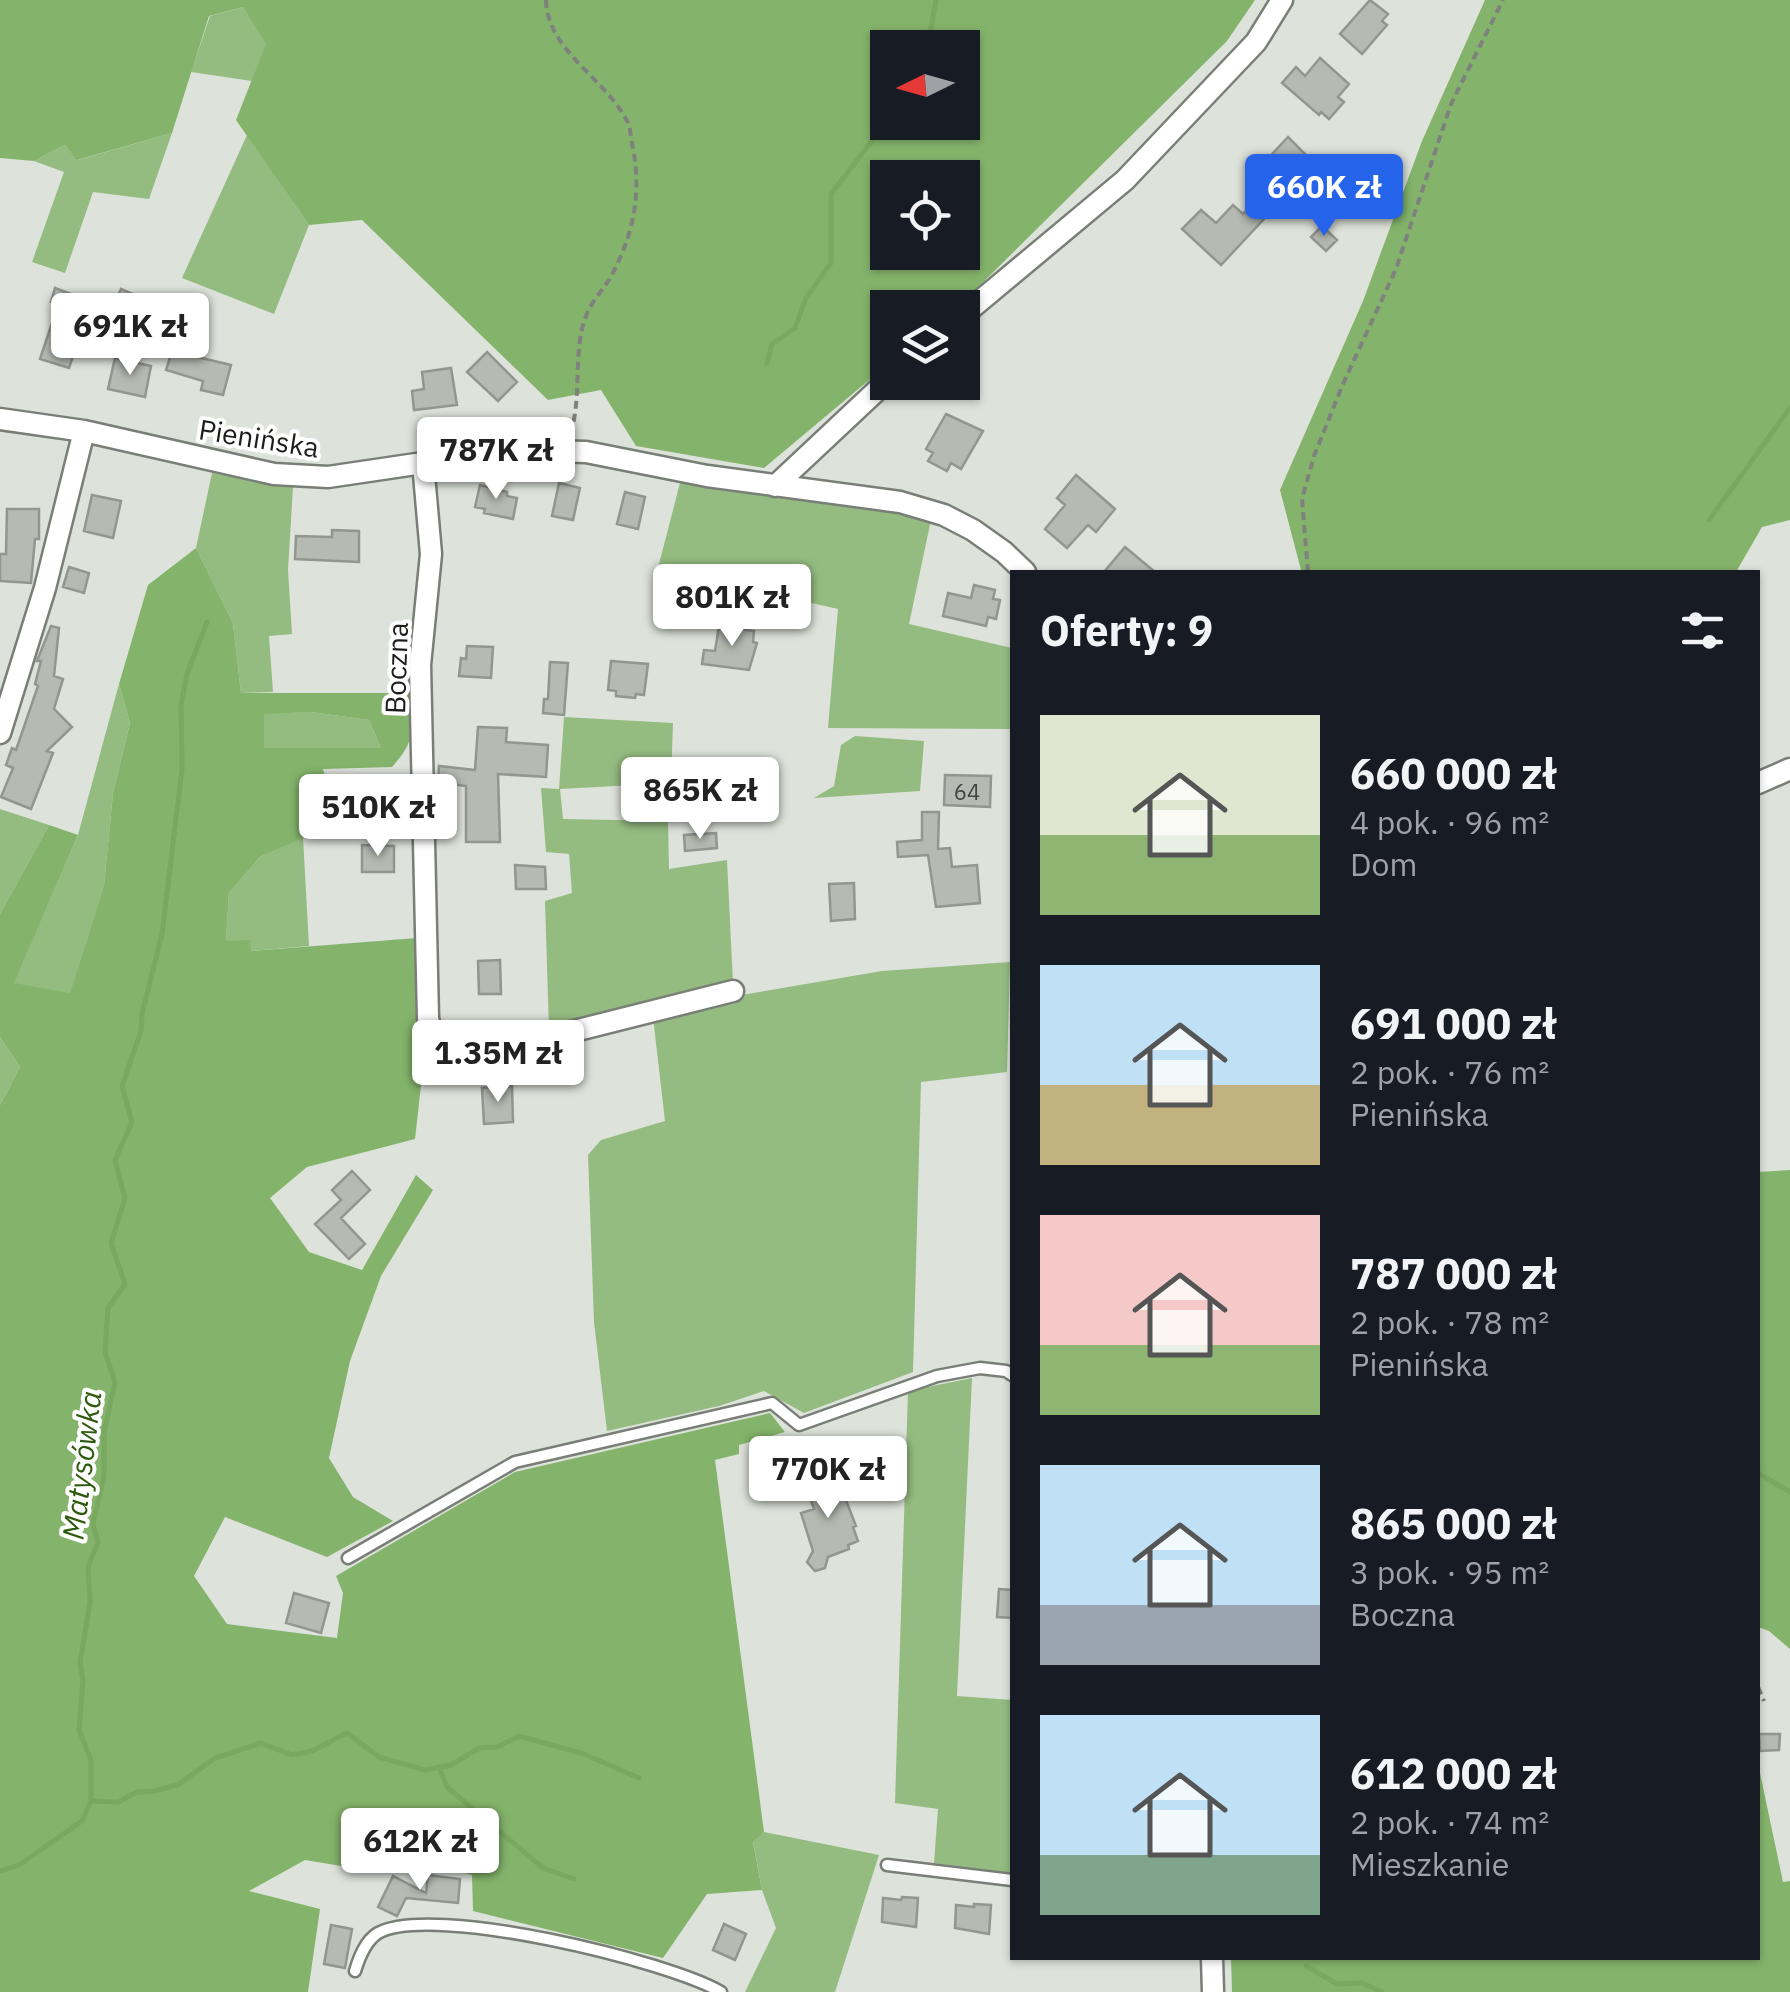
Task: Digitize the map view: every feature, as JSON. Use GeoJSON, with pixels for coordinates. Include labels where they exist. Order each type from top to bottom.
{"type":"FeatureCollection","features":[{"type":"Feature","properties":{"kind":"street"},"geometry":{"type":"LineString","coordinates":[[980,301],[1125,180],[1256,42],[1282,0]]}},
{"type":"Feature","properties":{"kind":"street"},"geometry":{"type":"LineString","coordinates":[[775,486],[870,397]]}},
{"type":"Feature","properties":{"kind":"street","name":"Pienińska"},"geometry":{"type":"LineString","coordinates":[[0,419],[84,431],[274,474],[328,477],[512,450],[586,452],[775,486],[900,502],[944,515],[1004,552],[1023,570]]}},
{"type":"Feature","properties":{"kind":"street"},"geometry":{"type":"LineString","coordinates":[[0,734],[45,588],[84,431]]}},
{"type":"Feature","properties":{"kind":"street","name":"Boczna"},"geometry":{"type":"LineString","coordinates":[[423,463],[431,554],[420,665],[428,1018],[433,1042],[453,1056],[471,1057],[733,991]]}},
{"type":"Feature","properties":{"kind":"street"},"geometry":{"type":"LineString","coordinates":[[1760,782],[1790,769]]}},
{"type":"Feature","properties":{"kind":"street"},"geometry":{"type":"LineString","coordinates":[[1212,1960],[1213,1992]]}},
{"type":"Feature","properties":{"kind":"lane"},"geometry":{"type":"LineString","coordinates":[[348,1558],[515,1462],[772,1403],[799,1425],[937,1376],[980,1368],[1010,1373]]}},
{"type":"Feature","properties":{"kind":"lane"},"geometry":{"type":"LineString","coordinates":[[887,1865],[1010,1880]]}},
{"type":"Feature","properties":{"kind":"lane"},"geometry":{"type":"LineString","coordinates":[[355,1971],[361,1954],[375,1935],[392,1928],[460,1927],[495,1930],[652,1964],[722,1992]]}},
{"type":"Feature","properties":{"kind":"path"},"geometry":{"type":"LineString","coordinates":[[546,0],[554,33],[628,125],[638,196],[630,234],[610,278],[585,318],[578,406],[566,451]]}},
{"type":"Feature","properties":{"kind":"path"},"geometry":{"type":"LineString","coordinates":[[1308,570],[1302,499],[1314,456],[1342,384],[1396,269],[1451,104],[1503,0]]}},
{"type":"Feature","properties":{"kind":"path"},"geometry":{"type":"LineString","coordinates":[[1760,1692],[1764,1701]]}},
{"type":"Feature","properties":{"kind":"green space"},"geometry":{"type":"Polygon","coordinates":[[[0,0],[1255,0],[1227,41],[974,290],[870,290],[870,379],[764,468],[636,446],[601,390],[548,400],[362,220],[309,225],[236,120],[266,44],[243,7],[209,16],[172,133],[77,160],[65,145],[34,161],[0,158],[0,0]]]}},
{"type":"Feature","properties":{"kind":"green space"},"geometry":{"type":"Polygon","coordinates":[[[1485,0],[1790,0],[1790,520],[1762,527],[1737,570],[1301,570],[1280,490],[1363,301],[1422,141],[1485,0]]]}},
{"type":"Feature","properties":{"kind":"green space"},"geometry":{"type":"Polygon","coordinates":[[[243,7],[267,44],[252,81],[191,72],[210,16],[243,7]]]}},
{"type":"Feature","properties":{"kind":"green space"},"geometry":{"type":"Polygon","coordinates":[[[172,133],[149,199],[93,192],[65,273],[32,262],[64,172],[34,161],[65,145],[78,160],[172,133]]]}},
{"type":"Feature","properties":{"kind":"green space"},"geometry":{"type":"Polygon","coordinates":[[[247,135],[309,225],[274,314],[182,278],[247,135]]]}},
{"type":"Feature","properties":{"kind":"green space"},"geometry":{"type":"Polygon","coordinates":[[[212,473],[293,487],[288,570],[292,634],[269,636],[273,692],[241,693],[233,623],[196,548],[212,473]]]}},
{"type":"Feature","properties":{"kind":"green space"},"geometry":{"type":"Polygon","coordinates":[[[681,479],[788,499],[907,511],[931,520],[909,624],[1010,648],[1010,729],[828,728],[838,609],[658,568],[681,479]]]}},
{"type":"Feature","properties":{"kind":"green space"},"geometry":{"type":"Polygon","coordinates":[[[196,548],[233,623],[241,693],[410,693],[412,716],[409,741],[392,767],[323,769],[338,822],[260,857],[229,893],[226,941],[250,940],[251,951],[417,938],[424,1058],[415,1139],[307,1167],[270,1198],[309,1252],[362,1270],[416,1175],[433,1190],[381,1276],[350,1361],[329,1458],[353,1497],[393,1521],[327,1557],[225,1517],[194,1576],[227,1624],[337,1638],[343,1593],[336,1576],[515,1472],[770,1413],[785,1432],[739,1445],[739,1454],[715,1460],[764,1832],[753,1842],[762,1890],[707,1894],[663,1958],[473,1911],[472,1875],[424,1862],[347,1867],[305,1860],[249,1891],[320,1909],[308,1992],[0,1992],[0,1105],[20,1067],[0,1037],[0,914],[49,825],[78,835],[14,983],[70,993],[104,885],[113,793],[130,723],[119,684],[148,585],[196,548]],[[311,712],[264,714],[264,748],[381,748],[369,720],[311,712]]]}},
{"type":"Feature","properties":{"kind":"green space"},"geometry":{"type":"Polygon","coordinates":[[[119,684],[130,723],[113,793],[104,885],[70,994],[13,984],[78,835],[119,684]]]}},
{"type":"Feature","properties":{"kind":"green space"},"geometry":{"type":"Polygon","coordinates":[[[311,712],[369,720],[381,748],[263,748],[264,713],[311,712]]]}},
{"type":"Feature","properties":{"kind":"green space"},"geometry":{"type":"Polygon","coordinates":[[[564,717],[673,723],[671,783],[560,789],[563,819],[668,821],[669,869],[727,860],[733,983],[549,1030],[545,901],[572,893],[569,854],[546,852],[541,788],[559,789],[564,717]]]}},
{"type":"Feature","properties":{"kind":"green space"},"geometry":{"type":"Polygon","coordinates":[[[855,736],[924,741],[920,791],[814,798],[834,786],[841,745],[855,736]]]}},
{"type":"Feature","properties":{"kind":"green space"},"geometry":{"type":"Polygon","coordinates":[[[0,809],[49,825],[0,914],[0,809]]]}},
{"type":"Feature","properties":{"kind":"green space"},"geometry":{"type":"Polygon","coordinates":[[[303,837],[309,946],[250,951],[226,941],[229,893],[260,857],[303,837]]]}},
{"type":"Feature","properties":{"kind":"green space"},"geometry":{"type":"Polygon","coordinates":[[[1010,962],[1007,1072],[921,1082],[913,1372],[804,1413],[764,1391],[719,1406],[607,1431],[594,1322],[588,1155],[601,1140],[665,1121],[653,1017],[736,996],[882,971],[1010,962]]]}},
{"type":"Feature","properties":{"kind":"green space"},"geometry":{"type":"Polygon","coordinates":[[[0,1037],[20,1067],[0,1105],[0,1037]]]}},
{"type":"Feature","properties":{"kind":"green space"},"geometry":{"type":"Polygon","coordinates":[[[1790,1170],[1790,1649],[1760,1628],[1760,1172],[1790,1170]]]}},
{"type":"Feature","properties":{"kind":"green space"},"geometry":{"type":"Polygon","coordinates":[[[972,1378],[957,1696],[1010,1700],[1010,1873],[934,1863],[938,1809],[895,1803],[908,1391],[972,1378]]]}},
{"type":"Feature","properties":{"kind":"green space"},"geometry":{"type":"Polygon","coordinates":[[[1760,1773],[1783,1882],[1790,1881],[1790,1992],[1232,1992],[1231,1960],[1760,1960],[1760,1773]]]}},
{"type":"Feature","properties":{"kind":"green space"},"geometry":{"type":"Polygon","coordinates":[[[764,1832],[879,1855],[835,1992],[745,1992],[776,1928],[762,1890],[753,1841],[764,1832]]]}},
{"type":"Feature","properties":{"kind":"building"},"geometry":{"type":"Polygon","coordinates":[[[1370,0],[1388,14],[1382,21],[1387,25],[1362,54],[1340,34],[1370,0]]]}},
{"type":"Feature","properties":{"kind":"building"},"geometry":{"type":"Polygon","coordinates":[[[1320,58],[1349,84],[1338,97],[1344,102],[1329,119],[1282,83],[1296,67],[1305,76],[1320,58]]]}},
{"type":"Feature","properties":{"kind":"building"},"geometry":{"type":"Polygon","coordinates":[[[1288,137],[1316,165],[1309,173],[1312,176],[1298,191],[1294,187],[1221,265],[1182,229],[1201,210],[1216,223],[1233,205],[1243,214],[1249,212],[1275,184],[1259,168],[1288,137]]]}},
{"type":"Feature","properties":{"kind":"building"},"geometry":{"type":"Polygon","coordinates":[[[1322,226],[1337,240],[1326,251],[1311,237],[1322,226]]]}},
{"type":"Feature","properties":{"kind":"building"},"geometry":{"type":"Polygon","coordinates":[[[55,288],[92,302],[69,368],[40,359],[58,305],[51,302],[55,288]]]}},
{"type":"Feature","properties":{"kind":"building"},"geometry":{"type":"Polygon","coordinates":[[[121,289],[183,316],[172,342],[110,314],[121,289]]]}},
{"type":"Feature","properties":{"kind":"building"},"geometry":{"type":"Polygon","coordinates":[[[172,351],[231,365],[223,395],[201,390],[203,381],[166,370],[172,351]]]}},
{"type":"Feature","properties":{"kind":"building"},"geometry":{"type":"Polygon","coordinates":[[[487,352],[517,382],[498,401],[467,372],[487,352]]]}},
{"type":"Feature","properties":{"kind":"building"},"geometry":{"type":"Polygon","coordinates":[[[115,358],[151,366],[145,397],[108,389],[115,358]]]}},
{"type":"Feature","properties":{"kind":"building"},"geometry":{"type":"Polygon","coordinates":[[[451,368],[457,405],[414,410],[412,391],[424,389],[422,372],[451,368]]]}},
{"type":"Feature","properties":{"kind":"building"},"geometry":{"type":"Polygon","coordinates":[[[946,414],[983,431],[961,469],[951,463],[947,471],[928,461],[933,453],[926,449],[946,414]]]}},
{"type":"Feature","properties":{"kind":"building"},"geometry":{"type":"Polygon","coordinates":[[[1076,475],[1115,509],[1096,532],[1088,525],[1067,548],[1045,529],[1065,505],[1057,498],[1076,475]]]}},
{"type":"Feature","properties":{"kind":"building"},"geometry":{"type":"Polygon","coordinates":[[[559,483],[580,488],[573,520],[552,516],[559,483]]]}},
{"type":"Feature","properties":{"kind":"building"},"geometry":{"type":"Polygon","coordinates":[[[480,485],[517,498],[513,519],[484,513],[485,509],[475,507],[480,485]]]}},
{"type":"Feature","properties":{"kind":"building"},"geometry":{"type":"Polygon","coordinates":[[[625,492],[645,497],[638,529],[617,524],[625,492]]]}},
{"type":"Feature","properties":{"kind":"building"},"geometry":{"type":"Polygon","coordinates":[[[92,495],[121,501],[113,538],[84,531],[92,495]]]}},
{"type":"Feature","properties":{"kind":"building"},"geometry":{"type":"Polygon","coordinates":[[[7,509],[39,509],[39,539],[35,539],[31,583],[0,581],[0,554],[6,554],[7,509]]]}},
{"type":"Feature","properties":{"kind":"building"},"geometry":{"type":"Polygon","coordinates":[[[332,530],[359,531],[359,562],[295,559],[296,536],[332,537],[332,530]]]}},
{"type":"Feature","properties":{"kind":"building"},"geometry":{"type":"Polygon","coordinates":[[[1125,547],[1153,570],[1106,570],[1125,547]]]}},
{"type":"Feature","properties":{"kind":"building"},"geometry":{"type":"Polygon","coordinates":[[[69,567],[89,573],[84,593],[63,587],[69,567]]]}},
{"type":"Feature","properties":{"kind":"building"},"geometry":{"type":"Polygon","coordinates":[[[974,585],[995,590],[993,599],[1000,600],[996,619],[988,617],[986,626],[943,616],[948,593],[971,598],[974,585]]]}},
{"type":"Feature","properties":{"kind":"building"},"geometry":{"type":"Polygon","coordinates":[[[51,626],[59,628],[54,676],[63,679],[54,709],[72,727],[47,751],[53,753],[31,809],[1,797],[13,768],[6,765],[12,748],[16,750],[38,686],[35,684],[41,661],[37,661],[51,626]]]}},
{"type":"Feature","properties":{"kind":"building"},"geometry":{"type":"Polygon","coordinates":[[[719,626],[754,631],[753,642],[757,643],[749,670],[702,664],[704,650],[715,651],[719,626]]]}},
{"type":"Feature","properties":{"kind":"building"},"geometry":{"type":"Polygon","coordinates":[[[467,646],[493,647],[491,678],[459,676],[467,646]]]}},
{"type":"Feature","properties":{"kind":"building"},"geometry":{"type":"Polygon","coordinates":[[[611,661],[648,664],[644,695],[616,696],[616,691],[608,690],[611,661]]]}},
{"type":"Feature","properties":{"kind":"building"},"geometry":{"type":"Polygon","coordinates":[[[550,662],[568,663],[564,715],[543,713],[544,699],[548,699],[550,662]]]}},
{"type":"Feature","properties":{"kind":"building"},"geometry":{"type":"Polygon","coordinates":[[[478,727],[507,728],[506,742],[548,745],[546,777],[498,774],[500,842],[466,842],[466,786],[438,782],[439,766],[475,770],[478,727]]]}},
{"type":"Feature","properties":{"kind":"building"},"geometry":{"type":"Polygon","coordinates":[[[945,775],[991,776],[990,807],[944,805],[945,775]]]}},
{"type":"Feature","properties":{"kind":"building"},"geometry":{"type":"Polygon","coordinates":[[[922,812],[939,812],[938,849],[950,848],[952,867],[977,865],[980,903],[936,907],[928,855],[898,857],[897,842],[922,840],[922,812]]]}},
{"type":"Feature","properties":{"kind":"building"},"geometry":{"type":"Polygon","coordinates":[[[716,833],[717,848],[685,851],[684,835],[716,833]]]}},
{"type":"Feature","properties":{"kind":"building"},"geometry":{"type":"Polygon","coordinates":[[[362,845],[394,846],[394,872],[362,872],[362,845]]]}},
{"type":"Feature","properties":{"kind":"building"},"geometry":{"type":"Polygon","coordinates":[[[515,865],[545,867],[546,889],[516,889],[515,865]]]}},
{"type":"Feature","properties":{"kind":"building"},"geometry":{"type":"Polygon","coordinates":[[[854,883],[855,919],[831,921],[829,884],[854,883]]]}},
{"type":"Feature","properties":{"kind":"building"},"geometry":{"type":"Polygon","coordinates":[[[500,960],[501,994],[479,994],[478,961],[500,960]]]}},
{"type":"Feature","properties":{"kind":"building"},"geometry":{"type":"Polygon","coordinates":[[[512,1086],[513,1122],[484,1124],[482,1088],[512,1086]]]}},
{"type":"Feature","properties":{"kind":"building"},"geometry":{"type":"Polygon","coordinates":[[[352,1171],[370,1190],[341,1218],[365,1244],[349,1259],[315,1224],[341,1200],[332,1190],[352,1171]]]}},
{"type":"Feature","properties":{"kind":"building"},"geometry":{"type":"Polygon","coordinates":[[[835,1472],[858,1541],[828,1557],[825,1568],[815,1571],[807,1562],[813,1551],[801,1513],[814,1509],[805,1484],[835,1472]]]}},
{"type":"Feature","properties":{"kind":"building"},"geometry":{"type":"Polygon","coordinates":[[[999,1589],[1010,1590],[1010,1618],[997,1617],[999,1589]]]}},
{"type":"Feature","properties":{"kind":"building"},"geometry":{"type":"Polygon","coordinates":[[[294,1593],[329,1603],[321,1633],[286,1623],[294,1593]]]}},
{"type":"Feature","properties":{"kind":"building"},"geometry":{"type":"Polygon","coordinates":[[[1760,1734],[1780,1734],[1779,1750],[1760,1751],[1760,1734]]]}},
{"type":"Feature","properties":{"kind":"building"},"geometry":{"type":"Polygon","coordinates":[[[428,1875],[460,1879],[458,1903],[406,1898],[397,1916],[378,1907],[393,1876],[426,1893],[428,1875]]]}},
{"type":"Feature","properties":{"kind":"building"},"geometry":{"type":"Polygon","coordinates":[[[883,1898],[918,1898],[916,1927],[882,1922],[883,1898]]]}},
{"type":"Feature","properties":{"kind":"building"},"geometry":{"type":"Polygon","coordinates":[[[956,1905],[991,1905],[989,1934],[955,1928],[956,1905]]]}},
{"type":"Feature","properties":{"kind":"building"},"geometry":{"type":"Polygon","coordinates":[[[724,1924],[746,1934],[735,1960],[713,1950],[724,1924]]]}},
{"type":"Feature","properties":{"kind":"building"},"geometry":{"type":"Polygon","coordinates":[[[331,1925],[352,1929],[345,1968],[324,1964],[331,1925]]]}},
{"type":"Feature","properties":{"kind":"waterway"},"geometry":{"type":"LineString","coordinates":[[930,30],[936,0]]}},
{"type":"Feature","properties":{"kind":"waterway"},"geometry":{"type":"LineString","coordinates":[[767,363],[772,344],[795,328],[806,298],[831,263],[831,194],[873,140]]}},
{"type":"Feature","properties":{"kind":"waterway"},"geometry":{"type":"LineString","coordinates":[[1709,520],[1790,408]]}},
{"type":"Feature","properties":{"kind":"waterway","name":"Matysówka"},"geometry":{"type":"LineString","coordinates":[[0,1871],[19,1865],[82,1821],[91,1801],[91,1760],[79,1730],[83,1680],[80,1662],[90,1602],[88,1567],[98,1542],[93,1524],[104,1476],[104,1433],[115,1382],[105,1352],[108,1308],[125,1284],[111,1243],[125,1198],[115,1160],[132,1122],[122,1086],[141,1031],[162,934],[182,769],[181,705],[187,674],[207,622]]}},
{"type":"Feature","properties":{"kind":"waterway"},"geometry":{"type":"LineString","coordinates":[[1760,1474],[1790,1492]]}},
{"type":"Feature","properties":{"kind":"waterway"},"geometry":{"type":"LineString","coordinates":[[93,1801],[118,1802],[137,1792],[179,1784],[215,1758],[261,1743],[292,1755],[312,1751],[347,1733],[379,1757],[425,1770],[451,1765],[479,1748],[497,1747],[519,1736],[584,1754],[639,1778]]}},
{"type":"Feature","properties":{"kind":"waterway"},"geometry":{"type":"LineString","coordinates":[[439,1767],[447,1787],[543,1868],[574,1879]]}},
{"type":"Feature","properties":{"kind":"waterway"},"geometry":{"type":"LineString","coordinates":[[1306,1966],[1337,1984],[1362,1983],[1382,1992]]}}]}
